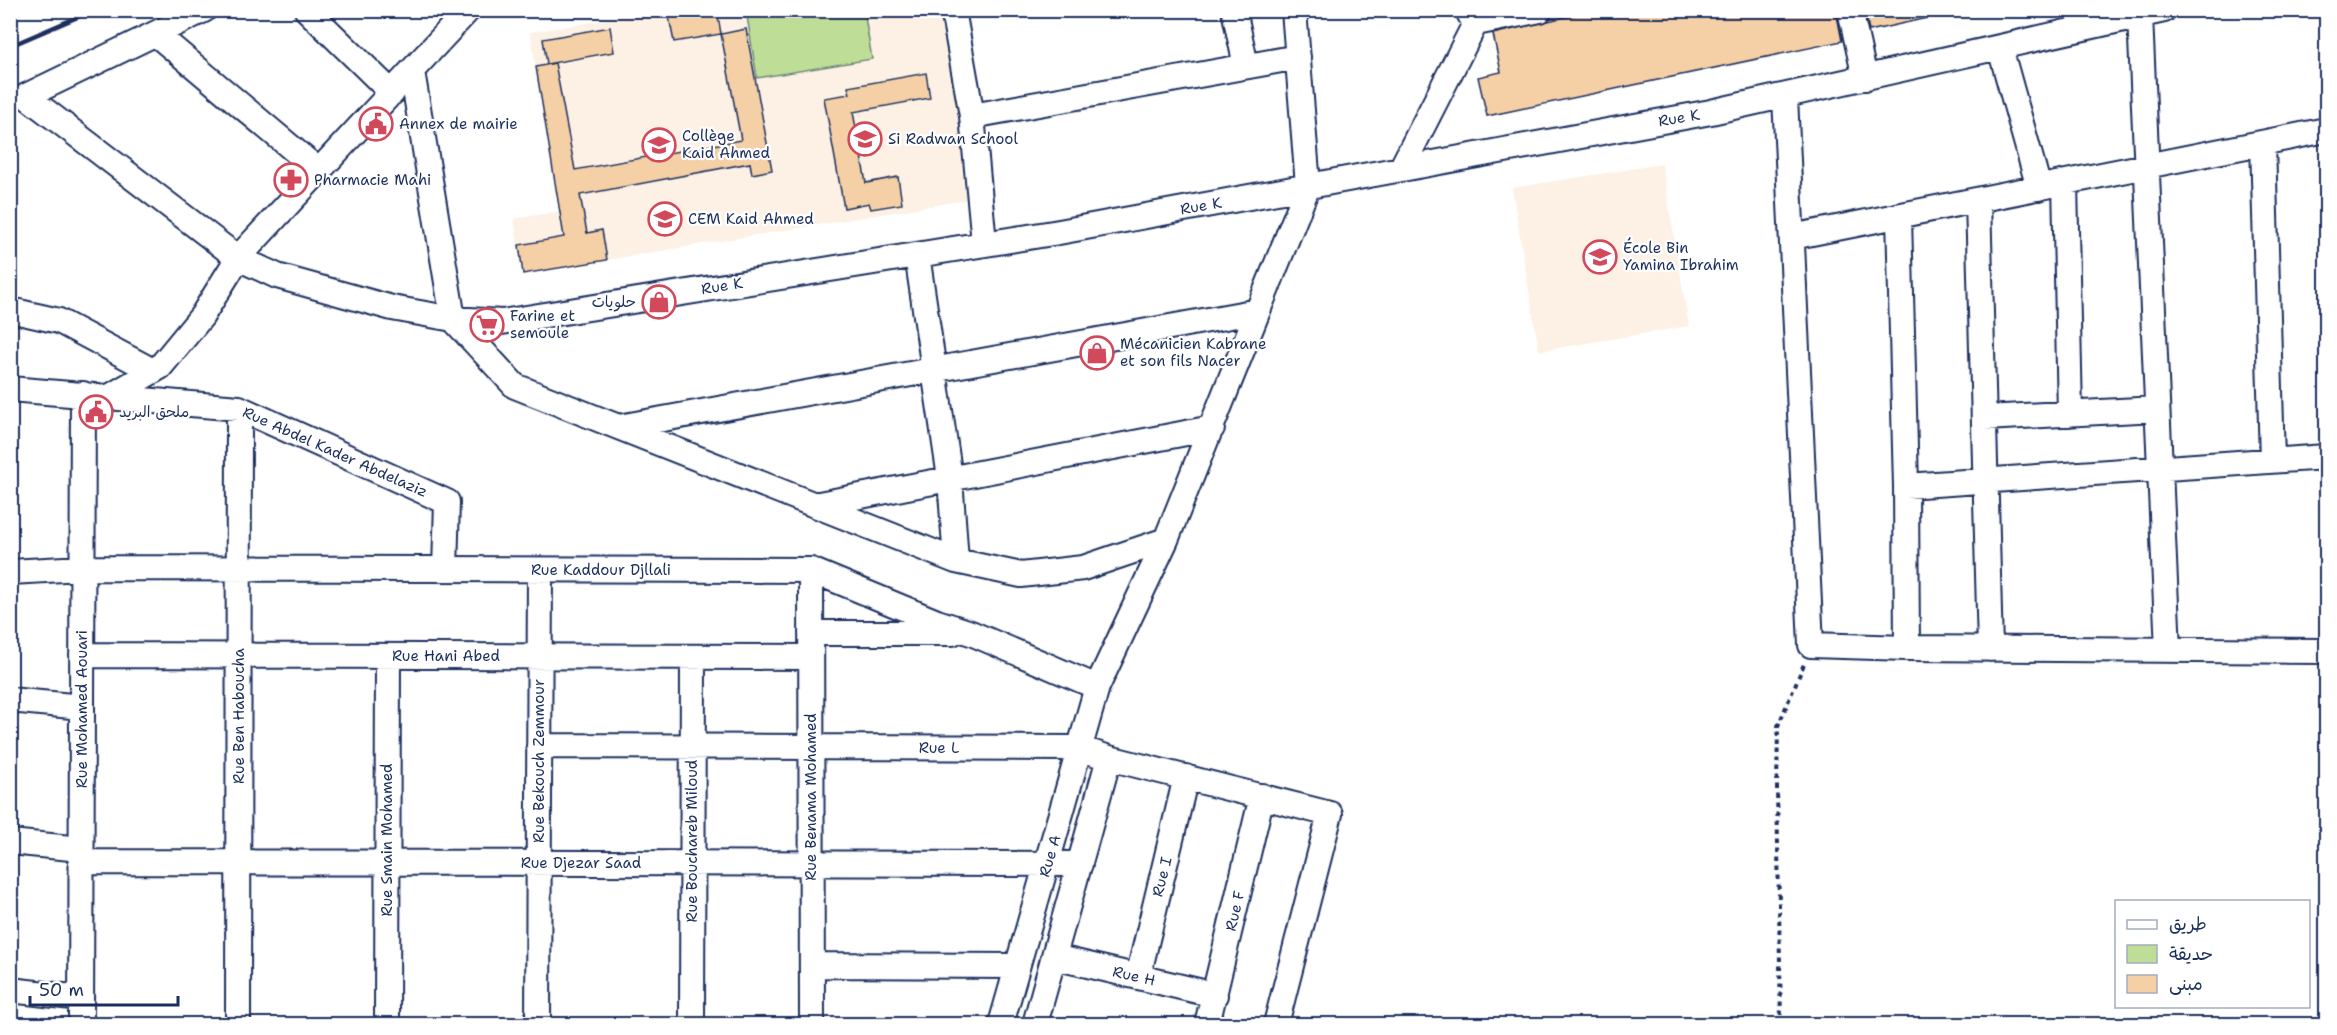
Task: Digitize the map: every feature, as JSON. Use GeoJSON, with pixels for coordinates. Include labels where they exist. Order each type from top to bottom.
{"type":"FeatureCollection","features":[{"type":"Feature","properties":{"kind":"street"},"geometry":{"type":"LineString","coordinates":[[204,10],[156,34],[319,171]]}},
{"type":"Feature","properties":{"kind":"street"},"geometry":{"type":"LineString","coordinates":[[307,10],[392,93]]}},
{"type":"Feature","properties":{"kind":"street"},"geometry":{"type":"LineString","coordinates":[[953,10],[972,116],[984,243]]}},
{"type":"Feature","properties":{"kind":"street"},"geometry":{"type":"LineString","coordinates":[[1234,10],[1246,66]]}},
{"type":"Feature","properties":{"kind":"street"},"geometry":{"type":"LineString","coordinates":[[1294,10],[1308,186]]}},
{"type":"Feature","properties":{"kind":"street"},"geometry":{"type":"LineString","coordinates":[[1401,169],[1475,15],[1540,10]]}},
{"type":"Feature","properties":{"kind":"street"},"geometry":{"type":"LineString","coordinates":[[1850,10],[1865,78]]}},
{"type":"Feature","properties":{"kind":"street","name":"Rue K"},"geometry":{"type":"LineString","coordinates":[[156,34],[26,96],[238,258],[277,276],[392,308],[453,319],[502,322],[1059,232],[1785,97],[2000,48],[2097,18],[2140,16],[2164,10]]}},
{"type":"Feature","properties":{"kind":"street"},"geometry":{"type":"LineString","coordinates":[[109,397],[160,367],[202,316],[238,258],[412,71],[459,14]]}},
{"type":"Feature","properties":{"kind":"street"},"geometry":{"type":"LineString","coordinates":[[2140,16],[2168,650]]}},
{"type":"Feature","properties":{"kind":"street"},"geometry":{"type":"LineString","coordinates":[[2000,48],[2039,188]]}},
{"type":"Feature","properties":{"kind":"street"},"geometry":{"type":"LineString","coordinates":[[972,116],[1298,57]]}},
{"type":"Feature","properties":{"kind":"street"},"geometry":{"type":"LineString","coordinates":[[412,71],[453,319],[515,386],[956,561],[1021,574],[1083,568],[1166,540]]}},
{"type":"Feature","properties":{"kind":"street"},"geometry":{"type":"LineString","coordinates":[[1785,97],[1811,645],[1990,649],[2326,651]]}},
{"type":"Feature","properties":{"kind":"street"},"geometry":{"type":"LineString","coordinates":[[1792,237],[2326,130]]}},
{"type":"Feature","properties":{"kind":"street"},"geometry":{"type":"LineString","coordinates":[[2263,143],[2272,460]]}},
{"type":"Feature","properties":{"kind":"street"},"geometry":{"type":"LineString","coordinates":[[2065,183],[2070,414]]}},
{"type":"Feature","properties":{"kind":"street","name":"Rue A"},"geometry":{"type":"LineString","coordinates":[[1001,1024],[1097,687],[1166,540],[1308,186]]}},
{"type":"Feature","properties":{"kind":"street"},"geometry":{"type":"LineString","coordinates":[[1978,200],[1990,649]]}},
{"type":"Feature","properties":{"kind":"street"},"geometry":{"type":"LineString","coordinates":[[1899,216],[1906,486],[1907,648]]}},
{"type":"Feature","properties":{"kind":"street"},"geometry":{"type":"LineString","coordinates":[[917,255],[950,478],[956,561]]}},
{"type":"Feature","properties":{"kind":"street"},"geometry":{"type":"LineString","coordinates":[[10,310],[59,321],[153,371]]}},
{"type":"Feature","properties":{"kind":"street"},"geometry":{"type":"LineString","coordinates":[[619,427],[1258,311]]}},
{"type":"Feature","properties":{"kind":"street","name":"Rue Abdel Kader Abdelaziz"},"geometry":{"type":"LineString","coordinates":[[10,389],[239,408],[447,502],[445,569]]}},
{"type":"Feature","properties":{"kind":"street","name":"Rue Mohamed Aouari"},"geometry":{"type":"LineString","coordinates":[[81,1024],[82,394]]}},
{"type":"Feature","properties":{"kind":"street","name":"Rue Ben Haboucha"},"geometry":{"type":"LineString","coordinates":[[238,1024],[239,408]]}},
{"type":"Feature","properties":{"kind":"street"},"geometry":{"type":"LineString","coordinates":[[1985,418],[2157,409]]}},
{"type":"Feature","properties":{"kind":"street"},"geometry":{"type":"LineString","coordinates":[[814,505],[1212,428]]}},
{"type":"Feature","properties":{"kind":"street"},"geometry":{"type":"LineString","coordinates":[[1906,486],[2326,457]]}},
{"type":"Feature","properties":{"kind":"street","name":"Rue Kaddour Djllali"},"geometry":{"type":"LineString","coordinates":[[10,572],[82,568],[811,570],[937,622],[970,633],[1097,687]]}},
{"type":"Feature","properties":{"kind":"street","name":"Rue Bekouch Zemmour"},"geometry":{"type":"LineString","coordinates":[[538,1024],[540,570]]}},
{"type":"Feature","properties":{"kind":"street","name":"Rue Benama Mohamed"},"geometry":{"type":"LineString","coordinates":[[811,570],[812,1024]]}},
{"type":"Feature","properties":{"kind":"street"},"geometry":{"type":"LineString","coordinates":[[811,633],[970,633]]}},
{"type":"Feature","properties":{"kind":"street","name":"Rue Hani Abed"},"geometry":{"type":"LineString","coordinates":[[82,655],[811,657]]}},
{"type":"Feature","properties":{"kind":"street","name":"Rue Smain Mohamed"},"geometry":{"type":"LineString","coordinates":[[387,1024],[388,656]]}},
{"type":"Feature","properties":{"kind":"street","name":"Rue Bouchareb Miloud"},"geometry":{"type":"LineString","coordinates":[[692,1024],[693,657]]}},
{"type":"Feature","properties":{"kind":"street"},"geometry":{"type":"LineString","coordinates":[[10,700],[82,707]]}},
{"type":"Feature","properties":{"kind":"street","name":"Rue L"},"geometry":{"type":"LineString","coordinates":[[539,746],[1079,748],[1109,758],[1330,814],[1276,1024]]}},
{"type":"Feature","properties":{"kind":"street"},"geometry":{"type":"LineString","coordinates":[[1035,1024],[1109,758]]}},
{"type":"Feature","properties":{"kind":"street","name":"Rue I"},"geometry":{"type":"LineString","coordinates":[[1138,977],[1186,777]]}},
{"type":"Feature","properties":{"kind":"street","name":"Rue F"},"geometry":{"type":"LineString","coordinates":[[1207,1024],[1262,796]]}},
{"type":"Feature","properties":{"kind":"street","name":"Rue Djezar Saad"},"geometry":{"type":"LineString","coordinates":[[10,842],[81,855],[238,862],[1080,864]]}},
{"type":"Feature","properties":{"kind":"street","name":"Rue H"},"geometry":{"type":"LineString","coordinates":[[812,965],[1052,963],[1138,977],[1215,995]]}},
{"type":"Feature","properties":{"kind":"street"},"geometry":{"type":"LineString","coordinates":[[10,990],[81,998]]}},
{"type":"Feature","properties":{"kind":"path"},"geometry":{"type":"LineString","coordinates":[[1781,1024],[1778,726],[1811,645]]}},
{"type":"Feature","properties":{"kind":"shaded area"},"geometry":{"type":"Polygon","coordinates":[[[662,11],[941,11],[972,199],[523,274],[514,219],[560,211],[530,32],[662,11]]]}},
{"type":"Feature","properties":{"kind":"shaded area","name":"École Bin Yamina Ibrahim"},"geometry":{"type":"Polygon","coordinates":[[[1662,164],[1689,326],[1539,351],[1512,188],[1662,164]]]}},
{"type":"Feature","properties":{"kind":"green space"},"geometry":{"type":"Polygon","coordinates":[[[778,11],[864,11],[872,59],[757,78],[747,16],[778,11]]]}},
{"type":"Feature","properties":{"kind":"building"},"geometry":{"type":"Polygon","coordinates":[[[704,10],[717,10],[721,34],[674,42],[669,17],[704,10]]]}},
{"type":"Feature","properties":{"kind":"building"},"geometry":{"type":"Polygon","coordinates":[[[1595,10],[1836,10],[1842,41],[1487,116],[1478,77],[1501,72],[1493,34],[1595,10]]]}},
{"type":"Feature","properties":{"kind":"building"},"geometry":{"type":"Polygon","coordinates":[[[1865,10],[1931,10],[1932,17],[1869,31],[1865,10]]]}},
{"type":"Feature","properties":{"kind":"building"},"geometry":{"type":"Polygon","coordinates":[[[610,27],[614,52],[547,64],[543,39],[610,27]]]}},
{"type":"Feature","properties":{"kind":"building"},"geometry":{"type":"Polygon","coordinates":[[[746,29],[772,170],[752,174],[750,163],[580,195],[587,233],[602,230],[607,260],[523,274],[519,245],[564,237],[536,67],[555,63],[575,170],[741,140],[721,34],[746,29]]]}},
{"type":"Feature","properties":{"kind":"building"},"geometry":{"type":"Polygon","coordinates":[[[926,73],[930,98],[853,112],[866,183],[898,177],[902,204],[871,209],[869,203],[844,208],[824,98],[850,94],[848,87],[926,73]]]}},
{"type":"Feature","properties":{"kind":"railway"},"geometry":{"type":"LineString","coordinates":[[10,46],[94,10]]}},
{"type":"Feature","properties":{"kind":"place","name":"Annex de mairie"},"geometry":{"type":"Point","coordinates":[376,124]}},
{"type":"Feature","properties":{"kind":"place","name":"Si Radwan School"},"geometry":{"type":"Point","coordinates":[865,139]}},
{"type":"Feature","properties":{"kind":"place","name":"Collège Kaid Ahmed"},"geometry":{"type":"Point","coordinates":[659,145]}},
{"type":"Feature","properties":{"kind":"place","name":"Pharmacie Mahi"},"geometry":{"type":"Point","coordinates":[291,180]}},
{"type":"Feature","properties":{"kind":"place","name":"CEM Kaid Ahmed"},"geometry":{"type":"Point","coordinates":[665,219]}},
{"type":"Feature","properties":{"kind":"place","name":"École Bin Yamina Ibrahim"},"geometry":{"type":"Point","coordinates":[1600,257]}},
{"type":"Feature","properties":{"kind":"place","name":"حلويات"},"geometry":{"type":"Point","coordinates":[659,302]}},
{"type":"Feature","properties":{"kind":"place","name":"Farine et semoule"},"geometry":{"type":"Point","coordinates":[487,325]}},
{"type":"Feature","properties":{"kind":"place","name":"Mécanicien Kabrane et son fils Nacer"},"geometry":{"type":"Point","coordinates":[1097,353]}},
{"type":"Feature","properties":{"kind":"place","name":"ملحق البريد"},"geometry":{"type":"Point","coordinates":[96,412]}}]}
